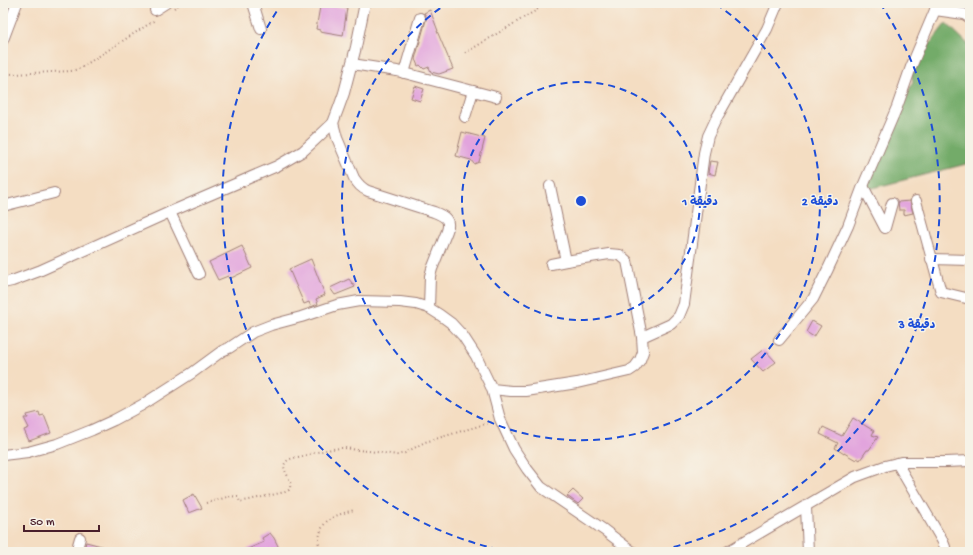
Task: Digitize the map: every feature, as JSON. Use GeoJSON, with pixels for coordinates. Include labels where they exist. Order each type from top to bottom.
{"type":"FeatureCollection","features":[{"type":"Feature","properties":{"kind":"street"},"geometry":{"type":"LineString","coordinates":[[3,40],[17,3]]}},
{"type":"Feature","properties":{"kind":"street"},"geometry":{"type":"LineString","coordinates":[[253,3],[260,29]]}},
{"type":"Feature","properties":{"kind":"street"},"geometry":{"type":"LineString","coordinates":[[3,283],[39,271],[277,166],[303,151],[333,123],[344,93],[352,64],[365,3]]}},
{"type":"Feature","properties":{"kind":"street"},"geometry":{"type":"LineString","coordinates":[[642,337],[671,324],[679,316],[684,304],[704,153],[708,136],[716,119],[767,29],[778,3]]}},
{"type":"Feature","properties":{"kind":"street"},"geometry":{"type":"LineString","coordinates":[[779,340],[813,299],[828,269],[848,226],[863,186],[897,107],[911,67],[937,6],[964,14],[970,18]]}},
{"type":"Feature","properties":{"kind":"street"},"geometry":{"type":"LineString","coordinates":[[156,14],[168,7]]}},
{"type":"Feature","properties":{"kind":"street"},"geometry":{"type":"LineString","coordinates":[[404,72],[420,18]]}},
{"type":"Feature","properties":{"kind":"street"},"geometry":{"type":"LineString","coordinates":[[352,64],[404,72],[496,97]]}},
{"type":"Feature","properties":{"kind":"street"},"geometry":{"type":"LineString","coordinates":[[465,117],[473,91]]}},
{"type":"Feature","properties":{"kind":"street"},"geometry":{"type":"LineString","coordinates":[[333,123],[337,138],[357,184],[368,191],[442,215],[448,221],[449,225],[430,276],[429,308]]}},
{"type":"Feature","properties":{"kind":"street"},"geometry":{"type":"LineString","coordinates":[[550,186],[566,261]]}},
{"type":"Feature","properties":{"kind":"street"},"geometry":{"type":"LineString","coordinates":[[863,186],[885,228],[892,203]]}},
{"type":"Feature","properties":{"kind":"street"},"geometry":{"type":"LineString","coordinates":[[3,206],[54,193]]}},
{"type":"Feature","properties":{"kind":"street"},"geometry":{"type":"LineString","coordinates":[[916,201],[941,292],[970,299]]}},
{"type":"Feature","properties":{"kind":"street"},"geometry":{"type":"LineString","coordinates":[[170,212],[199,274]]}},
{"type":"Feature","properties":{"kind":"street"},"geometry":{"type":"LineString","coordinates":[[492,389],[526,391],[577,383],[629,371],[640,360],[643,352],[642,337],[627,261],[620,255],[609,254],[551,264]]}},
{"type":"Feature","properties":{"kind":"street"},"geometry":{"type":"LineString","coordinates":[[931,259],[970,260]]}},
{"type":"Feature","properties":{"kind":"street"},"geometry":{"type":"LineString","coordinates":[[3,455],[28,452],[56,444],[114,420],[142,405],[253,332],[271,325],[338,305],[359,301],[416,304],[429,308],[451,323],[476,356],[492,389],[500,419],[514,449],[541,487],[604,530],[633,552]]}},
{"type":"Feature","properties":{"kind":"street"},"geometry":{"type":"LineString","coordinates":[[727,552],[855,478],[884,466],[897,462],[970,461]]}},
{"type":"Feature","properties":{"kind":"street"},"geometry":{"type":"LineString","coordinates":[[897,462],[944,542],[944,552]]}},
{"type":"Feature","properties":{"kind":"street"},"geometry":{"type":"LineString","coordinates":[[806,507],[808,552]]}},
{"type":"Feature","properties":{"kind":"street"},"geometry":{"type":"LineString","coordinates":[[76,552],[80,538]]}},
{"type":"Feature","properties":{"kind":"path"},"geometry":{"type":"LineString","coordinates":[[168,7],[181,3]]}},
{"type":"Feature","properties":{"kind":"path"},"geometry":{"type":"LineString","coordinates":[[465,53],[546,3]]}},
{"type":"Feature","properties":{"kind":"path"},"geometry":{"type":"LineString","coordinates":[[3,73],[13,74],[71,71],[79,69],[156,14]]}},
{"type":"Feature","properties":{"kind":"path"},"geometry":{"type":"LineString","coordinates":[[206,503],[230,496],[238,497],[240,502],[289,490],[291,484],[284,466],[286,462],[294,458],[324,450],[343,448],[397,455],[405,453],[425,442],[500,419]]}},
{"type":"Feature","properties":{"kind":"path"},"geometry":{"type":"LineString","coordinates":[[318,552],[320,530],[326,521],[340,514],[354,510]]}},
{"type":"Feature","properties":{"kind":"green space"},"geometry":{"type":"Polygon","coordinates":[[[946,23],[970,46],[970,163],[865,190],[913,81],[910,70],[946,23]]]}},
{"type":"Feature","properties":{"kind":"building"},"geometry":{"type":"Polygon","coordinates":[[[322,4],[347,8],[343,36],[320,32],[320,30],[316,29],[320,7],[322,4]]]}},
{"type":"Feature","properties":{"kind":"building"},"geometry":{"type":"Polygon","coordinates":[[[430,10],[453,69],[439,74],[431,72],[429,67],[424,69],[420,65],[418,66],[415,59],[426,20],[424,13],[430,10]]]}},
{"type":"Feature","properties":{"kind":"building"},"geometry":{"type":"Polygon","coordinates":[[[415,86],[424,89],[420,101],[411,98],[415,86]]]}},
{"type":"Feature","properties":{"kind":"building"},"geometry":{"type":"Polygon","coordinates":[[[462,132],[485,138],[479,162],[474,164],[471,160],[456,156],[462,132]]]}},
{"type":"Feature","properties":{"kind":"building"},"geometry":{"type":"Polygon","coordinates":[[[710,161],[718,162],[715,175],[708,173],[710,161]]]}},
{"type":"Feature","properties":{"kind":"building"},"geometry":{"type":"Polygon","coordinates":[[[910,201],[913,213],[904,215],[904,210],[899,210],[898,202],[910,201]]]}},
{"type":"Feature","properties":{"kind":"building"},"geometry":{"type":"Polygon","coordinates":[[[242,246],[252,268],[229,279],[228,276],[218,280],[209,262],[242,246]]]}},
{"type":"Feature","properties":{"kind":"building"},"geometry":{"type":"Polygon","coordinates":[[[311,259],[325,295],[316,299],[318,304],[311,307],[309,302],[304,304],[289,269],[311,259]]]}},
{"type":"Feature","properties":{"kind":"building"},"geometry":{"type":"Polygon","coordinates":[[[349,279],[355,287],[335,295],[330,288],[349,279]]]}},
{"type":"Feature","properties":{"kind":"building"},"geometry":{"type":"Polygon","coordinates":[[[812,321],[821,326],[814,337],[806,332],[812,321]]]}},
{"type":"Feature","properties":{"kind":"building"},"geometry":{"type":"Polygon","coordinates":[[[764,349],[776,362],[763,372],[751,359],[764,349]]]}},
{"type":"Feature","properties":{"kind":"building"},"geometry":{"type":"Polygon","coordinates":[[[39,412],[40,416],[44,415],[51,433],[29,441],[24,430],[29,428],[24,418],[28,418],[27,415],[39,412]]]}},
{"type":"Feature","properties":{"kind":"building"},"geometry":{"type":"Polygon","coordinates":[[[853,418],[874,431],[872,435],[878,437],[860,460],[857,458],[856,460],[844,454],[835,448],[838,443],[820,434],[823,427],[842,436],[853,418]]]}},
{"type":"Feature","properties":{"kind":"building"},"geometry":{"type":"Polygon","coordinates":[[[573,490],[583,499],[578,504],[567,496],[573,490]]]}},
{"type":"Feature","properties":{"kind":"building"},"geometry":{"type":"Polygon","coordinates":[[[194,494],[202,508],[189,513],[183,500],[194,494]]]}},
{"type":"Feature","properties":{"kind":"building"},"geometry":{"type":"Polygon","coordinates":[[[270,533],[278,546],[276,552],[241,552],[264,542],[262,538],[270,533]]]}},
{"type":"Feature","properties":{"kind":"building"},"geometry":{"type":"Polygon","coordinates":[[[86,542],[113,549],[113,552],[83,552],[86,542]]]}}]}
